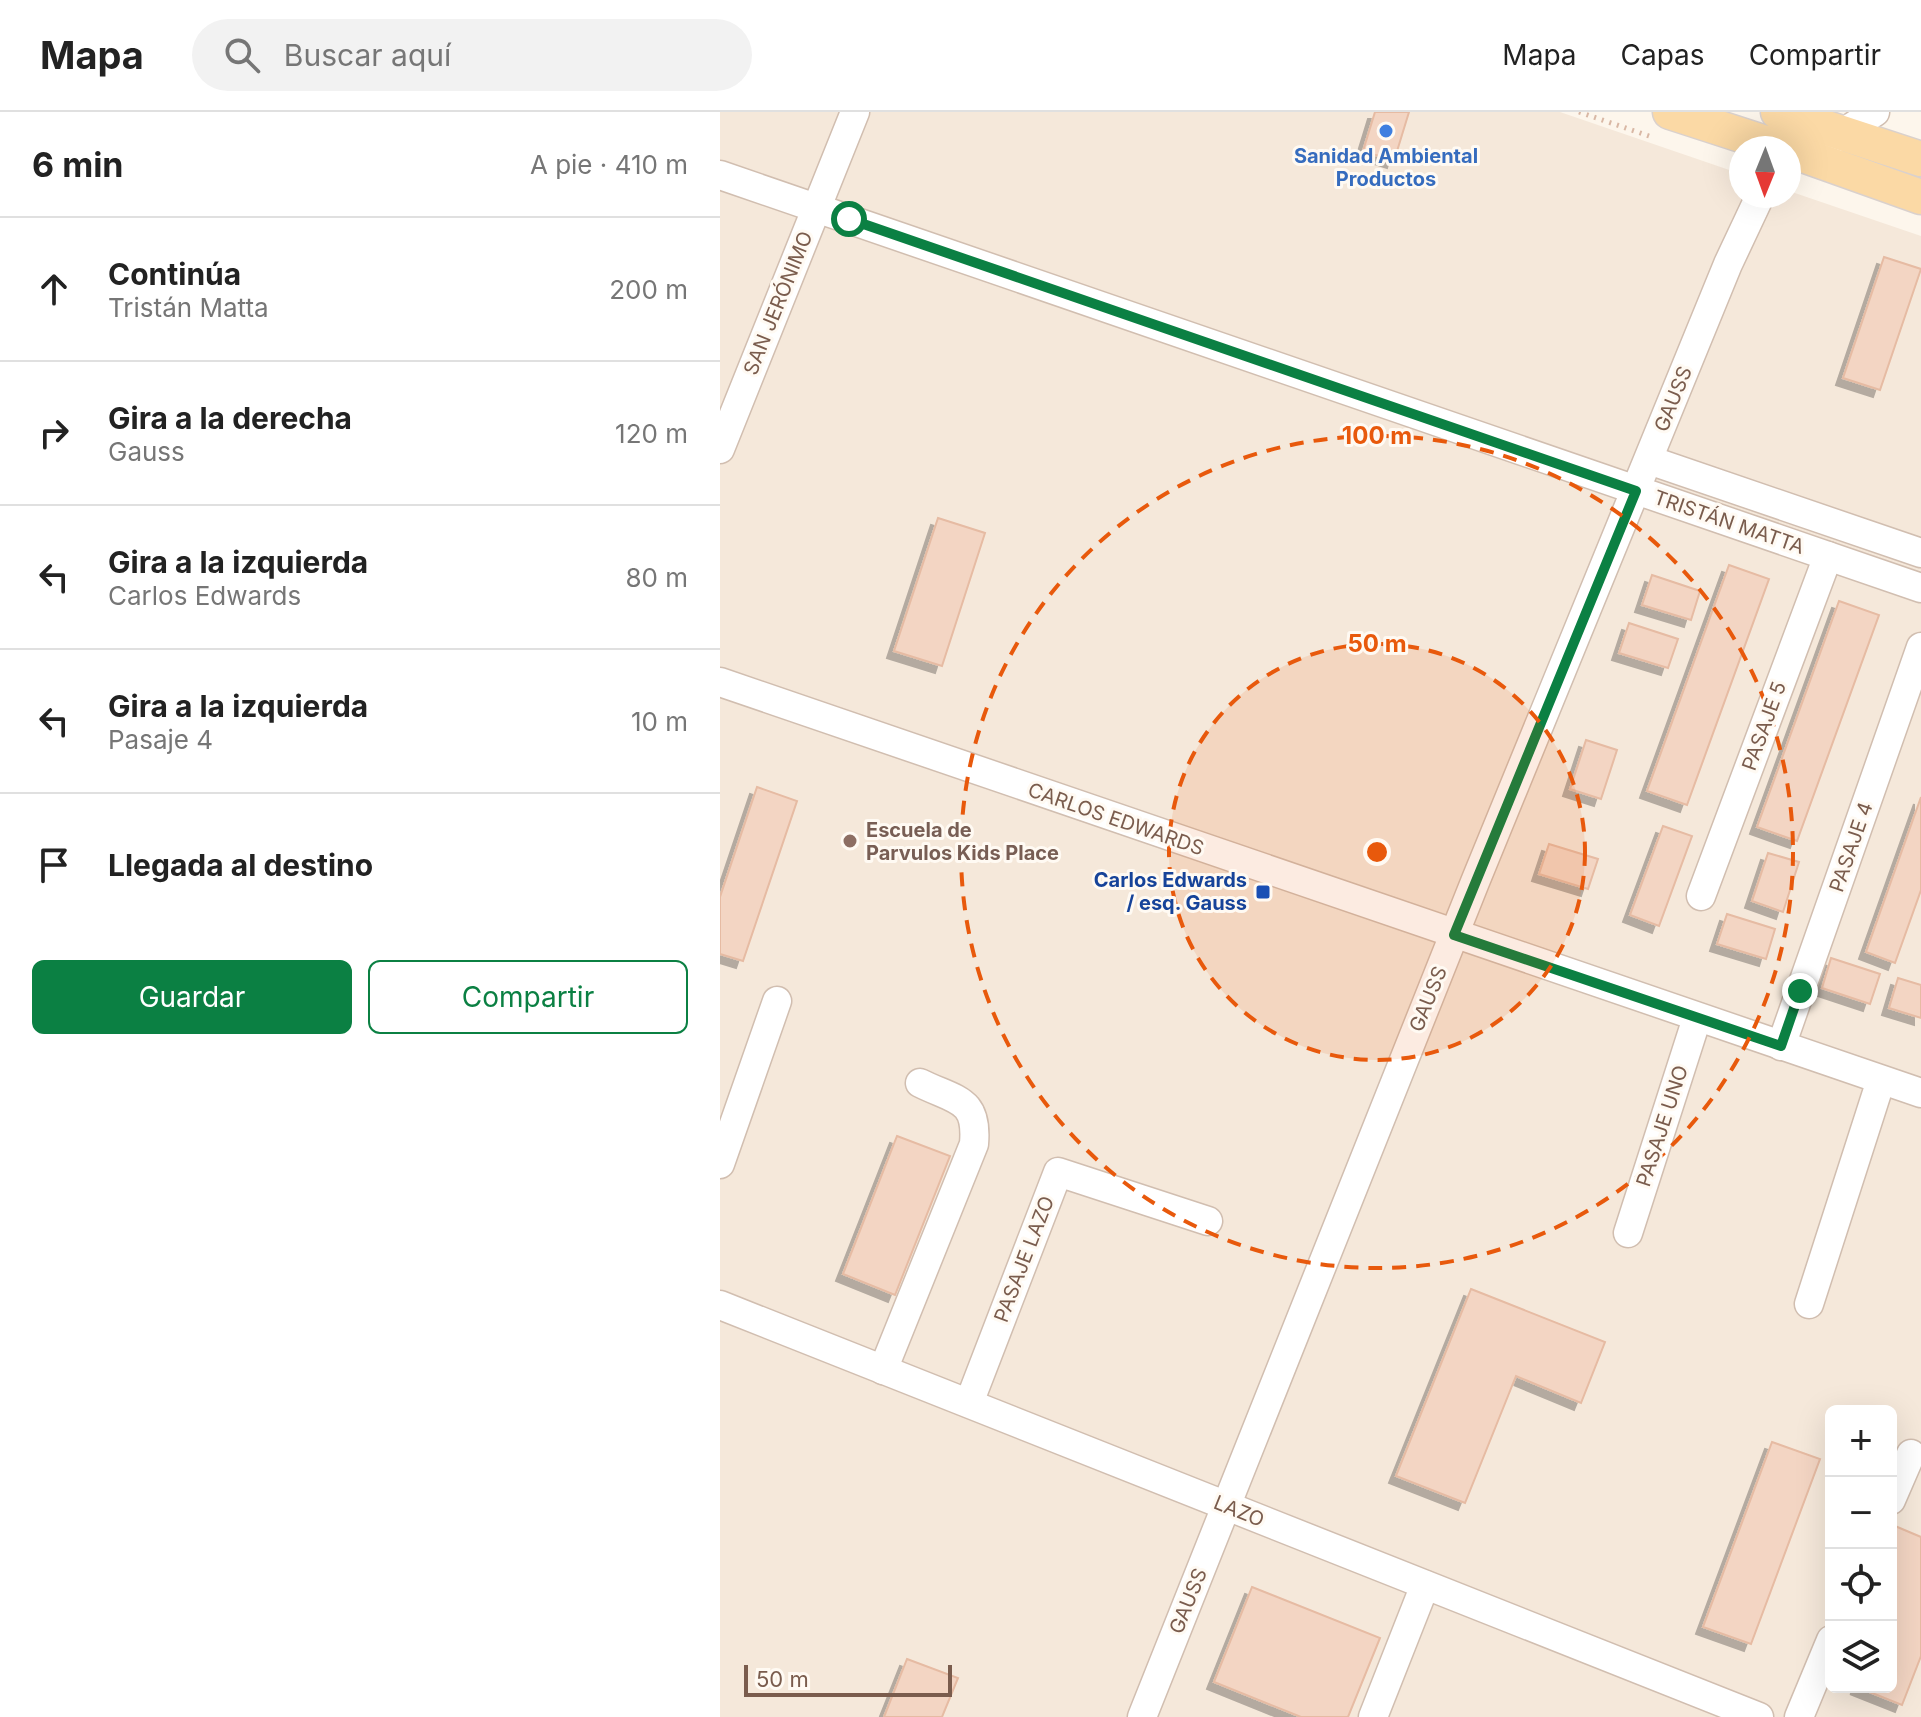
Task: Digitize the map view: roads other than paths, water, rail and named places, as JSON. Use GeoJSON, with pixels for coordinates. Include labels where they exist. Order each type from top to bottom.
{"type":"FeatureCollection","features":[{"type":"Feature","properties":{"kind":"main road"},"geometry":{"type":"LineString","coordinates":[[1670,112],[1738,136]]}},
{"type":"Feature","properties":{"kind":"main road"},"geometry":{"type":"LineString","coordinates":[[1778,112],[1921,159]]}},
{"type":"Feature","properties":{"kind":"main road"},"geometry":{"type":"LineString","coordinates":[[1801,158],[1921,197]]}},
{"type":"Feature","properties":{"kind":"street","name":"SAN JERÓNIMO"},"geometry":{"type":"LineString","coordinates":[[720,449],[855,112]]}},
{"type":"Feature","properties":{"kind":"street"},"geometry":{"type":"LineString","coordinates":[[1801,151],[1846,133],[1875,112]]}},
{"type":"Feature","properties":{"kind":"street","name":"TRISTÁN MATTA"},"geometry":{"type":"LineString","coordinates":[[720,175],[1921,588]]}},
{"type":"Feature","properties":{"kind":"street","name":"GAUSS"},"geometry":{"type":"LineString","coordinates":[[1142,1717],[1454,935],[1728,264],[1754,208]]}},
{"type":"Feature","properties":{"kind":"street","name":"TRISTÁN MATTA"},"geometry":{"type":"LineString","coordinates":[[1649,460],[1921,553]]}},
{"type":"Feature","properties":{"kind":"street","name":"PASAJE 5"},"geometry":{"type":"LineString","coordinates":[[1701,896],[1828,556]]}},
{"type":"Feature","properties":{"kind":"street","name":"PASAJE 4"},"geometry":{"type":"LineString","coordinates":[[1781,1046],[1921,647]]}},
{"type":"Feature","properties":{"kind":"street","name":"CARLOS EDWARDS"},"geometry":{"type":"LineString","coordinates":[[720,682],[1921,1093]]}},
{"type":"Feature","properties":{"kind":"street"},"geometry":{"type":"LineString","coordinates":[[720,1164],[777,1001]]}},
{"type":"Feature","properties":{"kind":"street","name":"PASAJE UNO"},"geometry":{"type":"LineString","coordinates":[[1628,1233],[1697,1018]]}},
{"type":"Feature","properties":{"kind":"street"},"geometry":{"type":"LineString","coordinates":[[1809,1304],[1881,1080]]}},
{"type":"Feature","properties":{"kind":"street"},"geometry":{"type":"LineString","coordinates":[[883,1370],[974,1144],[975,1118],[969,1107],[920,1083]]}},
{"type":"Feature","properties":{"kind":"street","name":"PASAJE LAZO"},"geometry":{"type":"LineString","coordinates":[[969,1403],[1058,1172],[1208,1221]]}},
{"type":"Feature","properties":{"kind":"street","name":"LAZO"},"geometry":{"type":"LineString","coordinates":[[720,1305],[1759,1717]]}},
{"type":"Feature","properties":{"kind":"street"},"geometry":{"type":"LineString","coordinates":[[1897,1486],[1911,1454]]}},
{"type":"Feature","properties":{"kind":"street"},"geometry":{"type":"LineString","coordinates":[[1373,1717],[1425,1585]]}},
{"type":"Feature","properties":{"kind":"street"},"geometry":{"type":"LineString","coordinates":[[1799,1717],[1825,1654]]}},
{"type":"Feature","properties":{"kind":"place","name":"Sanidad Ambiental Productos"},"geometry":{"type":"Point","coordinates":[1386,131]}},
{"type":"Feature","properties":{"kind":"place","name":"Escuela de Parvulos Kids Place"},"geometry":{"type":"Point","coordinates":[850,841]}},
{"type":"Feature","properties":{"kind":"place","name":"Carlos Edwards / esq. Gauss"},"geometry":{"type":"Point","coordinates":[1263,892]}}]}
